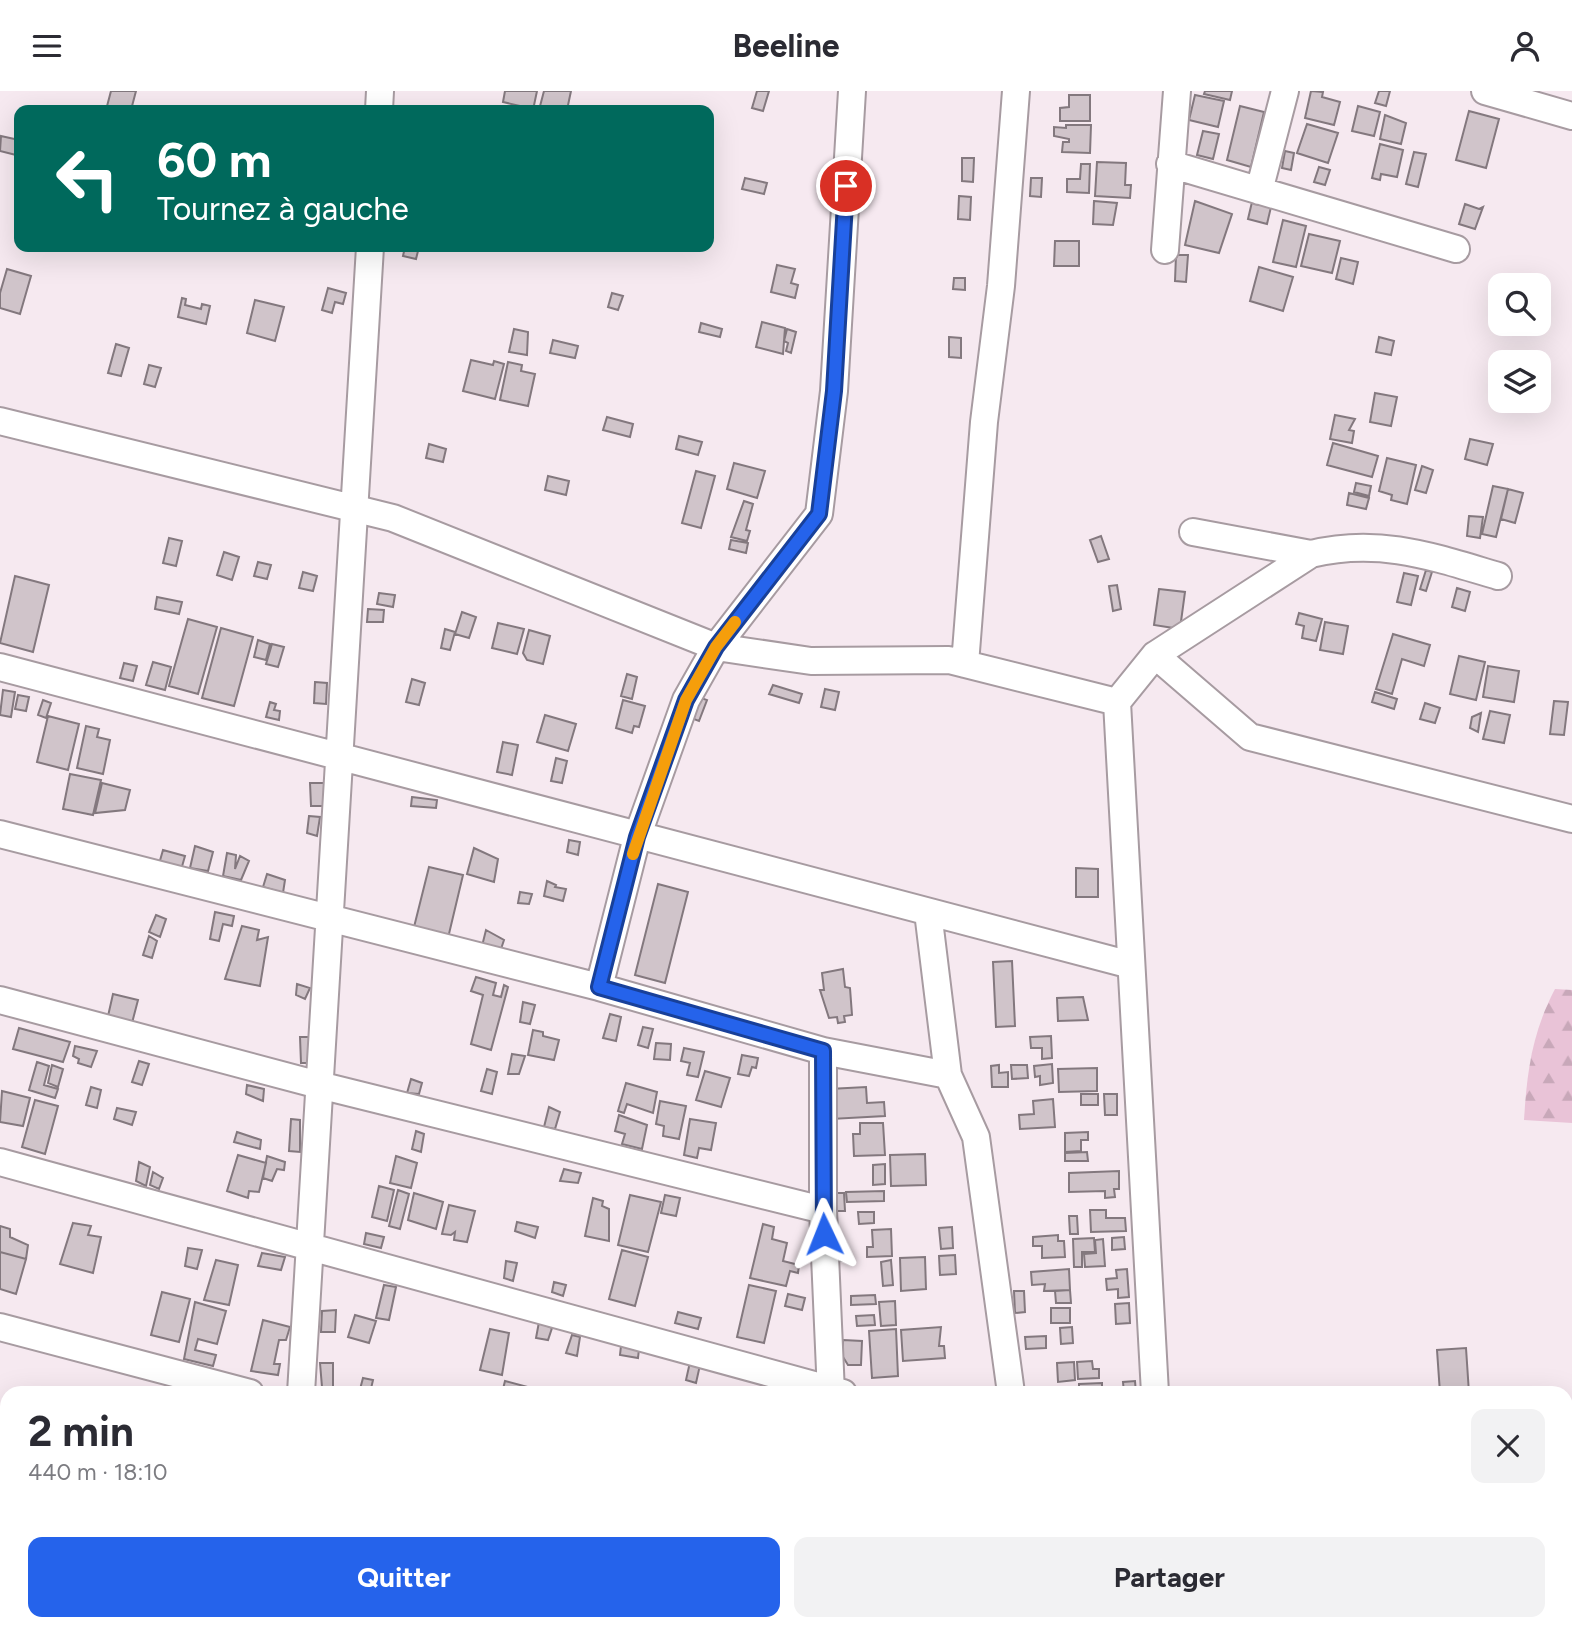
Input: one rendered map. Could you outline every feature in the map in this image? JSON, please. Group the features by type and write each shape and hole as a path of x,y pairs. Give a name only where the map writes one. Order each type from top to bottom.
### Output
{"street":[{"path":"599,987 637,837 686,700 716,647 819,514 834,391 852,91"},
{"path":"965,664 984,422 1001,286 1017,91"},
{"path":"1165,250 1177,91"},
{"path":"1259,191 1284,91"},
{"path":"1485,91 1572,115"},
{"path":"1170,164 1456,249"},
{"path":"301,1386 370,252"},
{"path":"0,422 393,518 716,647 811,661 949,660 1117,702"},
{"path":"1193,532 1311,554"},
{"path":"1155,1386 1117,702 1155,655 1311,554 1343,546 1408,549 1498,576"},
{"path":"1155,655 1250,737 1572,819"},
{"path":"0,667 637,837 1132,965"},
{"path":"0,834 599,987 823,1051 947,1075"},
{"path":"928,912 947,1075 976,1137 1010,1386"},
{"path":"0,1000 319,1085 823,1210"},
{"path":"823,1051 823,1210 835,1386"},
{"path":"0,1162 813,1386"},
{"path":"0,1327 223,1386"}],"green space":[{"path":"1555,989 1572,990 1572,1123 1524,1120 1532,1053 1541,1021"}],"building":[{"path":"111,91 136,91 132,105 107,105"},
{"path":"505,91 537,91 534,105 503,102"},
{"path":"544,91 571,91 568,105 540,105"},
{"path":"757,91 769,91 763,111 752,108"},
{"path":"1205,91 1232,91 1230,100 1204,94"},
{"path":"1311,91 1323,92 1322,97 1340,102 1334,125 1305,118"},
{"path":"1379,91 1390,91 1386,106 1375,103"},
{"path":"1069,95 1090,95 1090,121 1060,121 1060,108 1069,107"},
{"path":"1195,95 1224,101 1218,127 1189,120"},
{"path":"1240,106 1264,112 1251,167 1227,160"},
{"path":"1358,106 1380,112 1374,136 1352,131"},
{"path":"1469,111 1499,119 1486,168 1456,160"},
{"path":"1385,115 1406,123 1401,144 1380,139"},
{"path":"1307,124 1338,133 1328,163 1297,153"},
{"path":"1066,125 1091,125 1090,153 1062,152 1063,142 1069,142 1069,139 1054,136 1054,127 1066,128"},
{"path":"1203,131 1219,134 1213,159 1197,155"},
{"path":"1,136 14,139 14,154 0,151"},
{"path":"1380,144 1403,150 1397,177 1381,174 1380,180 1372,178"},
{"path":"1285,151 1294,153 1291,170 1282,168"},
{"path":"1414,152 1426,154 1418,187 1406,184"},
{"path":"962,158 974,158 973,182 962,181"},
{"path":"1097,162 1126,163 1125,185 1131,185 1130,198 1095,196"},
{"path":"1081,164 1090,164 1089,193 1067,192 1067,179 1080,179"},
{"path":"1319,167 1330,170 1325,185 1314,182"},
{"path":"745,178 767,183 764,194 742,189"},
{"path":"1031,178 1042,178 1041,197 1030,196"},
{"path":"959,196 971,197 970,220 958,219"},
{"path":"1094,201 1117,203 1113,225 1093,224"},
{"path":"1195,201 1232,214 1219,253 1185,245"},
{"path":"1252,202 1271,207 1267,224 1248,219"},
{"path":"1465,204 1479,209 1483,207 1475,229 1459,224"},
{"path":"1283,220 1306,226 1296,267 1273,262"},
{"path":"1309,234 1340,241 1332,273 1301,266"},
{"path":"1055,241 1079,241 1079,266 1054,266"},
{"path":"404,252 418,252 416,259 403,256"},
{"path":"1176,255 1188,255 1186,282 1175,281"},
{"path":"1341,258 1358,262 1353,284 1336,279"},
{"path":"777,265 795,269 791,283 798,285 795,298 771,292"},
{"path":"1259,267 1293,277 1283,311 1250,301"},
{"path":"7,269 31,276 20,314 0,308 0,293"},
{"path":"954,278 965,278 965,290 953,289"},
{"path":"328,288 346,293 343,304 335,302 332,313 322,310"},
{"path":"612,293 623,296 618,310 608,307"},
{"path":"182,298 186,299 185,305 201,309 202,304 210,306 206,324 178,317"},
{"path":"255,300 284,307 275,341 247,333"},
{"path":"762,322 785,328 783,354 756,347"},
{"path":"701,323 722,329 720,337 699,332"},
{"path":"514,329 528,332 527,355 509,352"},
{"path":"787,329 796,332 791,353 786,351 788,343 784,341"},
{"path":"949,337 961,338 961,358 949,357"},
{"path":"1379,337 1394,341 1391,355 1376,352"},
{"path":"553,340 578,346 575,358 550,353"},
{"path":"116,344 129,348 121,376 108,373"},
{"path":"471,360 493,365 494,361 504,364 495,399 463,391"},
{"path":"508,362 522,365 521,371 535,374 528,406 500,400"},
{"path":"149,365 161,368 155,387 144,384"},
{"path":"1375,393 1397,397 1391,426 1370,422"},
{"path":"1335,415 1355,419 1349,430 1354,431 1352,443 1330,439"},
{"path":"607,417 633,424 630,437 603,430"},
{"path":"679,436 702,442 698,455 676,449"},
{"path":"1470,439 1493,444 1487,465 1465,459"},
{"path":"1333,443 1378,456 1372,477 1327,465"},
{"path":"429,444 446,449 443,462 426,458"},
{"path":"1387,458 1416,465 1407,504 1391,500 1392,495 1379,491"},
{"path":"734,463 765,471 757,498 727,489"},
{"path":"1422,466 1433,470 1426,493 1415,490"},
{"path":"696,471 715,476 701,528 682,523"},
{"path":"548,476 569,481 566,495 545,490"},
{"path":"1356,483 1371,486 1369,496 1354,492"},
{"path":"1493,486 1508,489 1496,537 1482,534"},
{"path":"1508,489 1523,493 1515,523 1501,519"},
{"path":"1349,493 1369,498 1366,509 1347,505"},
{"path":"744,501 753,504 746,530 750,531 747,541 731,537"},
{"path":"1469,516 1483,517 1480,538 1467,536"},
{"path":"1101,536 1109,559 1098,562 1090,540"},
{"path":"169,538 182,541 176,566 163,563"},
{"path":"731,540 748,543 746,553 729,549"},
{"path":"224,552 239,557 232,580 217,575"},
{"path":"258,562 271,565 267,579 254,576"},
{"path":"1426,570 1432,572 1426,591 1420,589"},
{"path":"303,572 317,576 313,591 299,588"},
{"path":"1404,573 1418,576 1411,605 1397,602"},
{"path":"15,576 49,585 33,652 0,643"},
{"path":"1117,585 1121,609 1113,611 1109,586"},
{"path":"1457,588 1470,592 1465,611 1452,607"},
{"path":"1159,589 1185,592 1180,629 1154,625"},
{"path":"379,593 395,595 393,607 377,604"},
{"path":"157,597 182,602 179,614 155,609"},
{"path":"368,609 384,610 383,622 367,622"},
{"path":"462,612 476,617 469,638 455,634"},
{"path":"1299,613 1322,619 1316,641 1302,638 1304,626 1296,624"},
{"path":"188,619 217,627 198,694 169,686"},
{"path":"1325,622 1348,626 1343,654 1320,650"},
{"path":"498,623 524,629 517,654 492,648"},
{"path":"221,628 253,637 234,706 202,698"},
{"path":"445,629 455,632 450,650 441,648"},
{"path":"529,630 550,636 543,664 527,660 523,653"},
{"path":"1393,634 1430,645 1424,666 1402,659 1392,694 1376,689"},
{"path":"258,640 270,644 266,660 254,657"},
{"path":"272,644 284,647 278,667 266,664"},
{"path":"1459,656 1485,662 1476,700 1450,694"},
{"path":"153,662 171,667 165,690 146,685"},
{"path":"124,663 137,666 133,681 120,678"},
{"path":"1488,666 1519,671 1514,702 1483,697"},
{"path":"627,674 637,677 632,699 621,696"},
{"path":"412,679 425,683 419,705 406,702"},
{"path":"315,682 327,683 326,704 314,703"},
{"path":"773,685 802,694 799,703 769,694"},
{"path":"825,689 839,692 835,710 821,707"},
{"path":"3,690 15,692 11,717 0,715"},
{"path":"1375,692 1397,699 1394,709 1372,702"},
{"path":"18,695 29,697 26,711 15,709"},
{"path":"698,697 707,700 699,721 691,718"},
{"path":"43,700 51,703 46,718 38,715"},
{"path":"623,700 645,706 639,727 634,726 632,733 616,728"},
{"path":"1554,701 1568,702 1564,735 1550,734"},
{"path":"270,702 276,704 274,710 280,711 279,720 266,717"},
{"path":"1425,703 1440,708 1435,723 1420,719"},
{"path":"1490,711 1510,715 1504,743 1483,739"},
{"path":"1481,713 1478,732 1470,728 1472,717"},
{"path":"545,715 576,724 568,751 537,742"},
{"path":"48,716 79,724 68,770 37,762"},
{"path":"86,726 99,729 97,737 110,740 103,774 77,768"},
{"path":"503,742 518,745 512,775 497,772"},
{"path":"556,758 567,761 562,783 551,781"},
{"path":"70,774 101,780 93,815 63,809"},
{"path":"102,783 130,790 125,810 95,813"},
{"path":"310,783 325,783 325,806 311,806"},
{"path":"412,797 437,800 436,808 411,806"},
{"path":"309,816 320,817 317,836 307,833"},
{"path":"569,840 580,842 578,855 567,852"},
{"path":"195,846 213,852 208,871 190,868"},
{"path":"474,848 498,859 494,882 467,874"},
{"path":"163,850 185,856 181,870 159,864"},
{"path":"227,853 236,855 235,869 240,856 249,861 241,880 223,876"},
{"path":"429,867 463,875 448,938 414,927"},
{"path":"1076,868 1098,869 1098,897 1076,897"},
{"path":"267,874 285,880 283,893 263,887"},
{"path":"547,881 556,885 555,887 566,889 563,901 544,896"},
{"path":"658,884 688,892 665,983 635,975"},
{"path":"520,892 532,894 529,904 518,903"},
{"path":"215,912 234,916 232,926 223,924 219,941 210,939"},
{"path":"156,915 166,919 160,937 149,932"},
{"path":"242,926 259,930 257,940 268,937 260,986 225,979"},
{"path":"486,930 504,940 500,952 482,946"},
{"path":"149,936 157,941 152,958 143,955"},
{"path":"1012,961 1015,1026 996,1027 993,962"},
{"path":"843,969 845,987 850,988 852,1015 844,1016 845,1022 838,1023 837,1017 829,1018 820,990 824,990 822,973"},
{"path":"476,977 496,983 493,995 501,997 504,985 508,987 491,1050 471,1044 483,995 471,991"},
{"path":"297,984 310,988 305,999 296,995"},
{"path":"113,994 138,1000 132,1023 108,1016"},
{"path":"1083,997 1088,1020 1058,1021 1057,998"},
{"path":"523,1002 535,1005 530,1024 520,1022"},
{"path":"610,1014 621,1017 616,1041 603,1038"},
{"path":"643,1027 653,1029 648,1048 638,1045"},
{"path":"19,1028 70,1042 63,1062 13,1049"},
{"path":"533,1030 559,1040 554,1060 528,1055"},
{"path":"1051,1036 1052,1058 1042,1059 1042,1048 1031,1048 1030,1037"},
{"path":"300,1037 312,1037 313,1063 301,1063"},
{"path":"656,1043 671,1044 670,1060 654,1059"},
{"path":"75,1046 97,1051 91,1067 78,1063 79,1059 73,1056"},
{"path":"684,1048 704,1052 698,1077 687,1075 690,1063 681,1061"},
{"path":"512,1054 525,1056 519,1074 508,1074"},
{"path":"742,1055 758,1058 756,1068 752,1067 749,1076 738,1074"},
{"path":"139,1061 149,1064 142,1085 132,1082"},
{"path":"37,1062 49,1066 44,1085 58,1089 55,1098 29,1090"},
{"path":"1052,1064 1053,1083 1040,1085 1040,1076 1035,1077 1034,1066"},
{"path":"52,1065 63,1069 58,1087 48,1083"},
{"path":"999,1065 999,1073 1008,1072 1008,1087 992,1087 991,1066"},
{"path":"1011,1065 1027,1065 1028,1078 1012,1079"},
{"path":"1097,1068 1097,1091 1059,1092 1058,1069"},
{"path":"487,1069 497,1072 492,1094 481,1091"},
{"path":"705,1071 730,1078 721,1107 696,1100"},
{"path":"411,1079 422,1083 419,1094 407,1093"},
{"path":"626,1083 657,1092 653,1113 627,1104 624,1113 618,1111"},
{"path":"247,1085 264,1089 263,1101 246,1094"},
{"path":"91,1087 101,1090 97,1108 86,1105"},
{"path":"866,1087 867,1103 884,1102 885,1116 831,1119 829,1089"},
{"path":"2,1091 30,1098 23,1126 0,1122"},
{"path":"1081,1094 1098,1094 1098,1105 1081,1105"},
{"path":"1104,1094 1117,1094 1117,1115 1105,1115"},
{"path":"1053,1099 1055,1127 1020,1129 1019,1115 1034,1114 1033,1101"},
{"path":"35,1100 58,1106 45,1154 22,1147"},
{"path":"660,1101 686,1106 679,1139 663,1136 664,1126 656,1124"},
{"path":"549,1107 560,1112 555,1129 544,1127"},
{"path":"117,1108 136,1112 132,1125 114,1119"},
{"path":"619,1115 647,1125 642,1149 622,1144 625,1134 615,1131"},
{"path":"291,1119 300,1120 300,1152 289,1151"},
{"path":"690,1119 716,1123 711,1150 699,1148 697,1158 684,1155"},
{"path":"860,1123 883,1123 885,1155 854,1156 853,1134 860,1134"},
{"path":"416,1131 424,1134 421,1152 412,1149"},
{"path":"237,1132 261,1140 260,1149 234,1142"},
{"path":"1088,1132 1088,1140 1081,1140 1081,1151 1065,1152 1065,1133"},
{"path":"1087,1152 1088,1161 1065,1161 1065,1153"},
{"path":"925,1154 926,1185 891,1186 890,1155"},
{"path":"238,1155 266,1163 259,1192 249,1191 248,1198 227,1191"},
{"path":"267,1156 285,1162 284,1170 277,1169 272,1181 263,1178"},
{"path":"396,1156 417,1163 411,1188 390,1183"},
{"path":"139,1162 150,1167 146,1186 136,1181"},
{"path":"885,1164 885,1184 873,1185 873,1165"},
{"path":"564,1169 581,1173 578,1183 560,1181"},
{"path":"1119,1171 1119,1189 1114,1189 1115,1197 1105,1198 1105,1191 1069,1192 1069,1173"},
{"path":"153,1172 163,1178 159,1189 150,1185"},
{"path":"379,1186 394,1190 387,1221 372,1217"},
{"path":"398,1190 409,1194 400,1229 389,1226"},
{"path":"884,1191 884,1201 847,1202 846,1192"},
{"path":"414,1193 443,1202 436,1229 408,1220"},
{"path":"834,1193 844,1193 845,1211 834,1211"},
{"path":"630,1195 661,1202 648,1252 618,1245"},
{"path":"665,1195 680,1198 676,1216 661,1213"},
{"path":"593,1198 603,1201 602,1206 609,1209 609,1241 585,1236"},
{"path":"449,1205 475,1211 467,1242 454,1240 455,1232 451,1235 442,1234"},
{"path":"1090,1210 1106,1210 1106,1218 1125,1218 1126,1231 1091,1232"},
{"path":"858,1212 874,1212 874,1223 859,1224"},
{"path":"1069,1216 1077,1216 1078,1234 1070,1234"},
{"path":"517,1222 538,1227 535,1238 515,1231"},
{"path":"73,1223 91,1226 88,1235 101,1237 93,1273 60,1264"},
{"path":"763,1224 774,1227 772,1239 787,1243 783,1261 799,1265 798,1273 790,1271 786,1286 750,1278"},
{"path":"0,1226 10,1229 10,1237 28,1245 26,1259 0,1252"},
{"path":"952,1227 953,1248 941,1249 939,1228"},
{"path":"891,1229 892,1256 867,1257 867,1247 873,1247 872,1230"},
{"path":"366,1233 384,1237 381,1248 364,1244"},
{"path":"1058,1235 1058,1241 1064,1241 1065,1257 1042,1258 1042,1246 1033,1246 1033,1237"},
{"path":"1124,1237 1125,1249 1112,1250 1112,1238"},
{"path":"1094,1238 1095,1252 1082,1252 1082,1267 1074,1267 1073,1239"},
{"path":"1103,1239 1105,1266 1085,1267 1084,1254 1096,1253 1095,1240"},
{"path":"846,1243 848,1260 839,1261 836,1244"},
{"path":"188,1248 202,1250 197,1269 185,1266"},
{"path":"622,1250 648,1257 635,1306 609,1299"},
{"path":"0,1252 26,1259 16,1294 0,1289"},
{"path":"262,1253 285,1257 281,1270 258,1266"},
{"path":"955,1255 956,1274 940,1275 939,1256"},
{"path":"925,1257 926,1289 901,1291 900,1258"},
{"path":"216,1260 238,1265 229,1305 204,1300"},
{"path":"891,1260 893,1285 883,1286 881,1262"},
{"path":"506,1261 517,1263 513,1281 504,1278"},
{"path":"1069,1269 1070,1290 1044,1291 1045,1284 1032,1285 1031,1272"},
{"path":"1127,1269 1129,1297 1118,1298 1118,1289 1107,1290 1106,1279 1117,1278 1116,1270"},
{"path":"554,1282 566,1285 563,1296 552,1292"},
{"path":"384,1285 396,1287 389,1320 376,1318"},
{"path":"749,1285 776,1291 764,1343 737,1337"},
{"path":"1070,1290 1071,1303 1056,1303 1055,1291"},
{"path":"1014,1291 1024,1291 1025,1312 1015,1313"},
{"path":"162,1292 190,1299 179,1342 151,1335"},
{"path":"788,1294 805,1298 802,1310 785,1306"},
{"path":"875,1295 876,1304 851,1305 851,1296"},
{"path":"895,1301 896,1325 881,1326 879,1302"},
{"path":"195,1302 226,1311 217,1344 198,1339 195,1350 216,1355 213,1366 184,1359"},
{"path":"1129,1303 1130,1323 1116,1324 1115,1304"},
{"path":"1051,1308 1070,1308 1070,1323 1051,1323"},
{"path":"336,1310 335,1332 321,1332 322,1311"},
{"path":"678,1312 701,1318 698,1329 675,1323"},
{"path":"355,1315 376,1321 369,1343 348,1337"},
{"path":"874,1315 875,1325 857,1326 856,1316"},
{"path":"263,1320 290,1327 286,1340 279,1340 274,1364 280,1364 278,1375 251,1371"},
{"path":"539,1322 552,1328 548,1340 536,1338"},
{"path":"941,1327 939,1346 944,1346 945,1358 903,1361 901,1330"},
{"path":"1072,1327 1073,1343 1061,1344 1060,1328"},
{"path":"490,1329 509,1333 502,1375 480,1370"},
{"path":"896,1329 898,1376 872,1378 869,1331"},
{"path":"572,1335 580,1337 577,1356 566,1353"},
{"path":"1046,1336 1046,1348 1026,1349 1025,1337"},
{"path":"843,1340 862,1341 861,1365 848,1365 843,1357"},
{"path":"621,1346 639,1349 638,1358 620,1355"},
{"path":"1466,1348 1469,1386 1440,1386 1437,1350"},
{"path":"1092,1361 1093,1369 1099,1369 1099,1378 1078,1379 1077,1362"},
{"path":"690,1362 700,1365 696,1383 686,1380"},
{"path":"1074,1362 1075,1380 1058,1382 1057,1363"},
{"path":"320,1363 333,1363 333,1386 322,1386"},
{"path":"363,1378 373,1380 372,1386 361,1386"},
{"path":"505,1381 524,1386 504,1386"},
{"path":"1135,1381 1135,1386 1123,1386 1123,1382"},
{"path":"1102,1383 1102,1386 1079,1386"}],"slow traffic":[{"path":"633,854 686,700 716,647 735,622"}],"route":[{"path":"824,1234 823,1051 599,987 637,837 686,700 716,647 819,514 834,391 846,186"}]}
